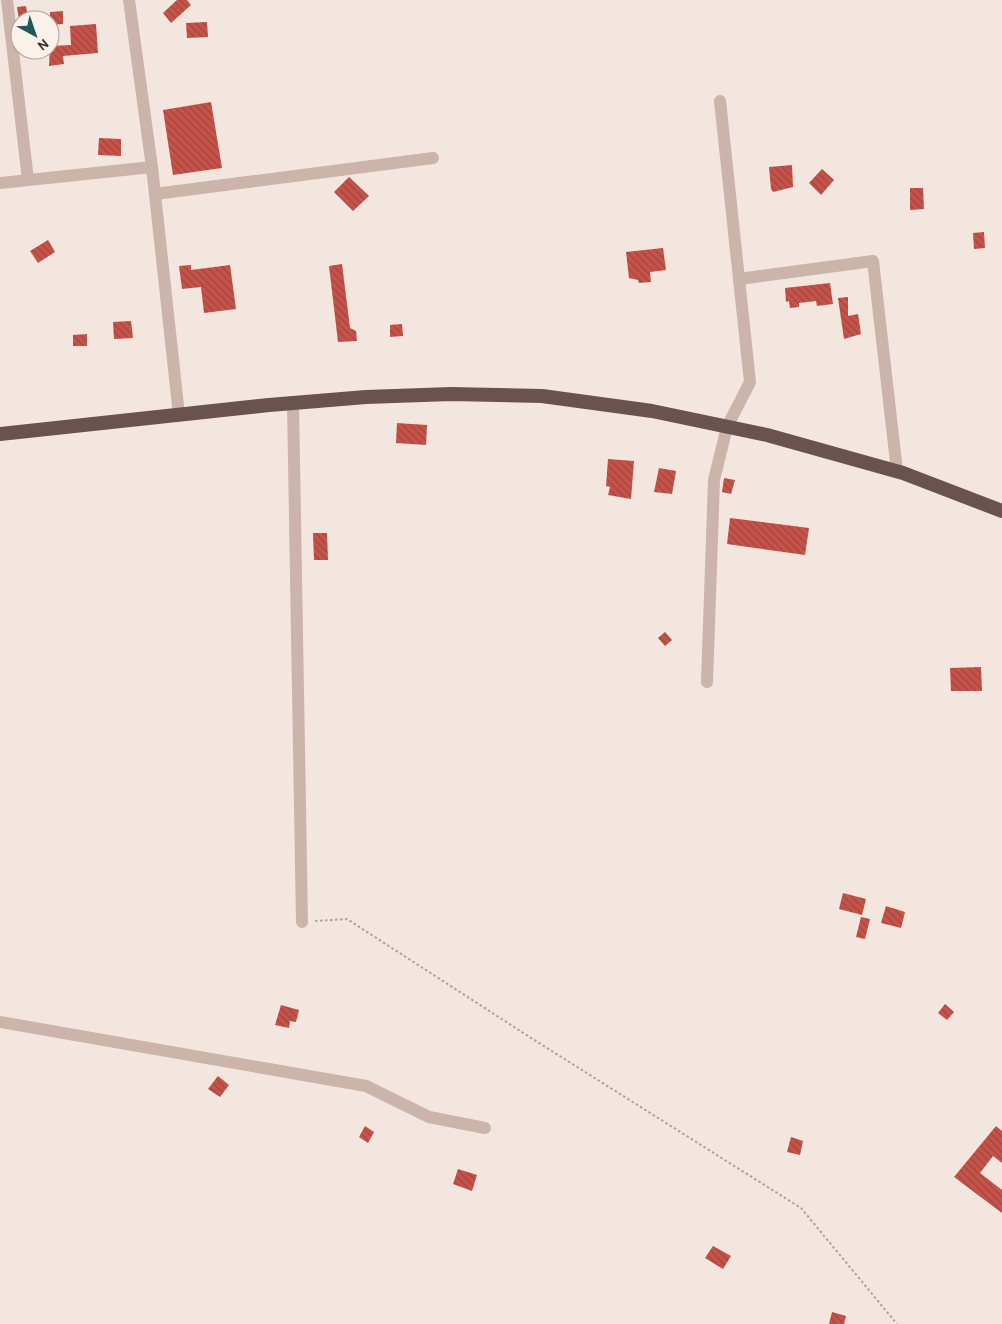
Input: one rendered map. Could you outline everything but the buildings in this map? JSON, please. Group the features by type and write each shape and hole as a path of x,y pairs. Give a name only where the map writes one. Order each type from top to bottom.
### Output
{"highway":[{"path":"0,434 293,403 432,395 542,396 652,412 767,435 897,471 1002,511"}],"street":[{"path":"7,0 28,180"},
{"path":"129,0 152,167 179,415"},
{"path":"707,682 714,480 727,427 750,382 720,101"},
{"path":"155,194 433,158"},
{"path":"0,182 152,167"},
{"path":"739,279 873,261 897,471"},
{"path":"293,403 302,922"},
{"path":"0,1022 366,1086 429,1117 485,1128"}],"path":[{"path":"302,922 347,919 528,1036 801,1208 897,1324"}]}
